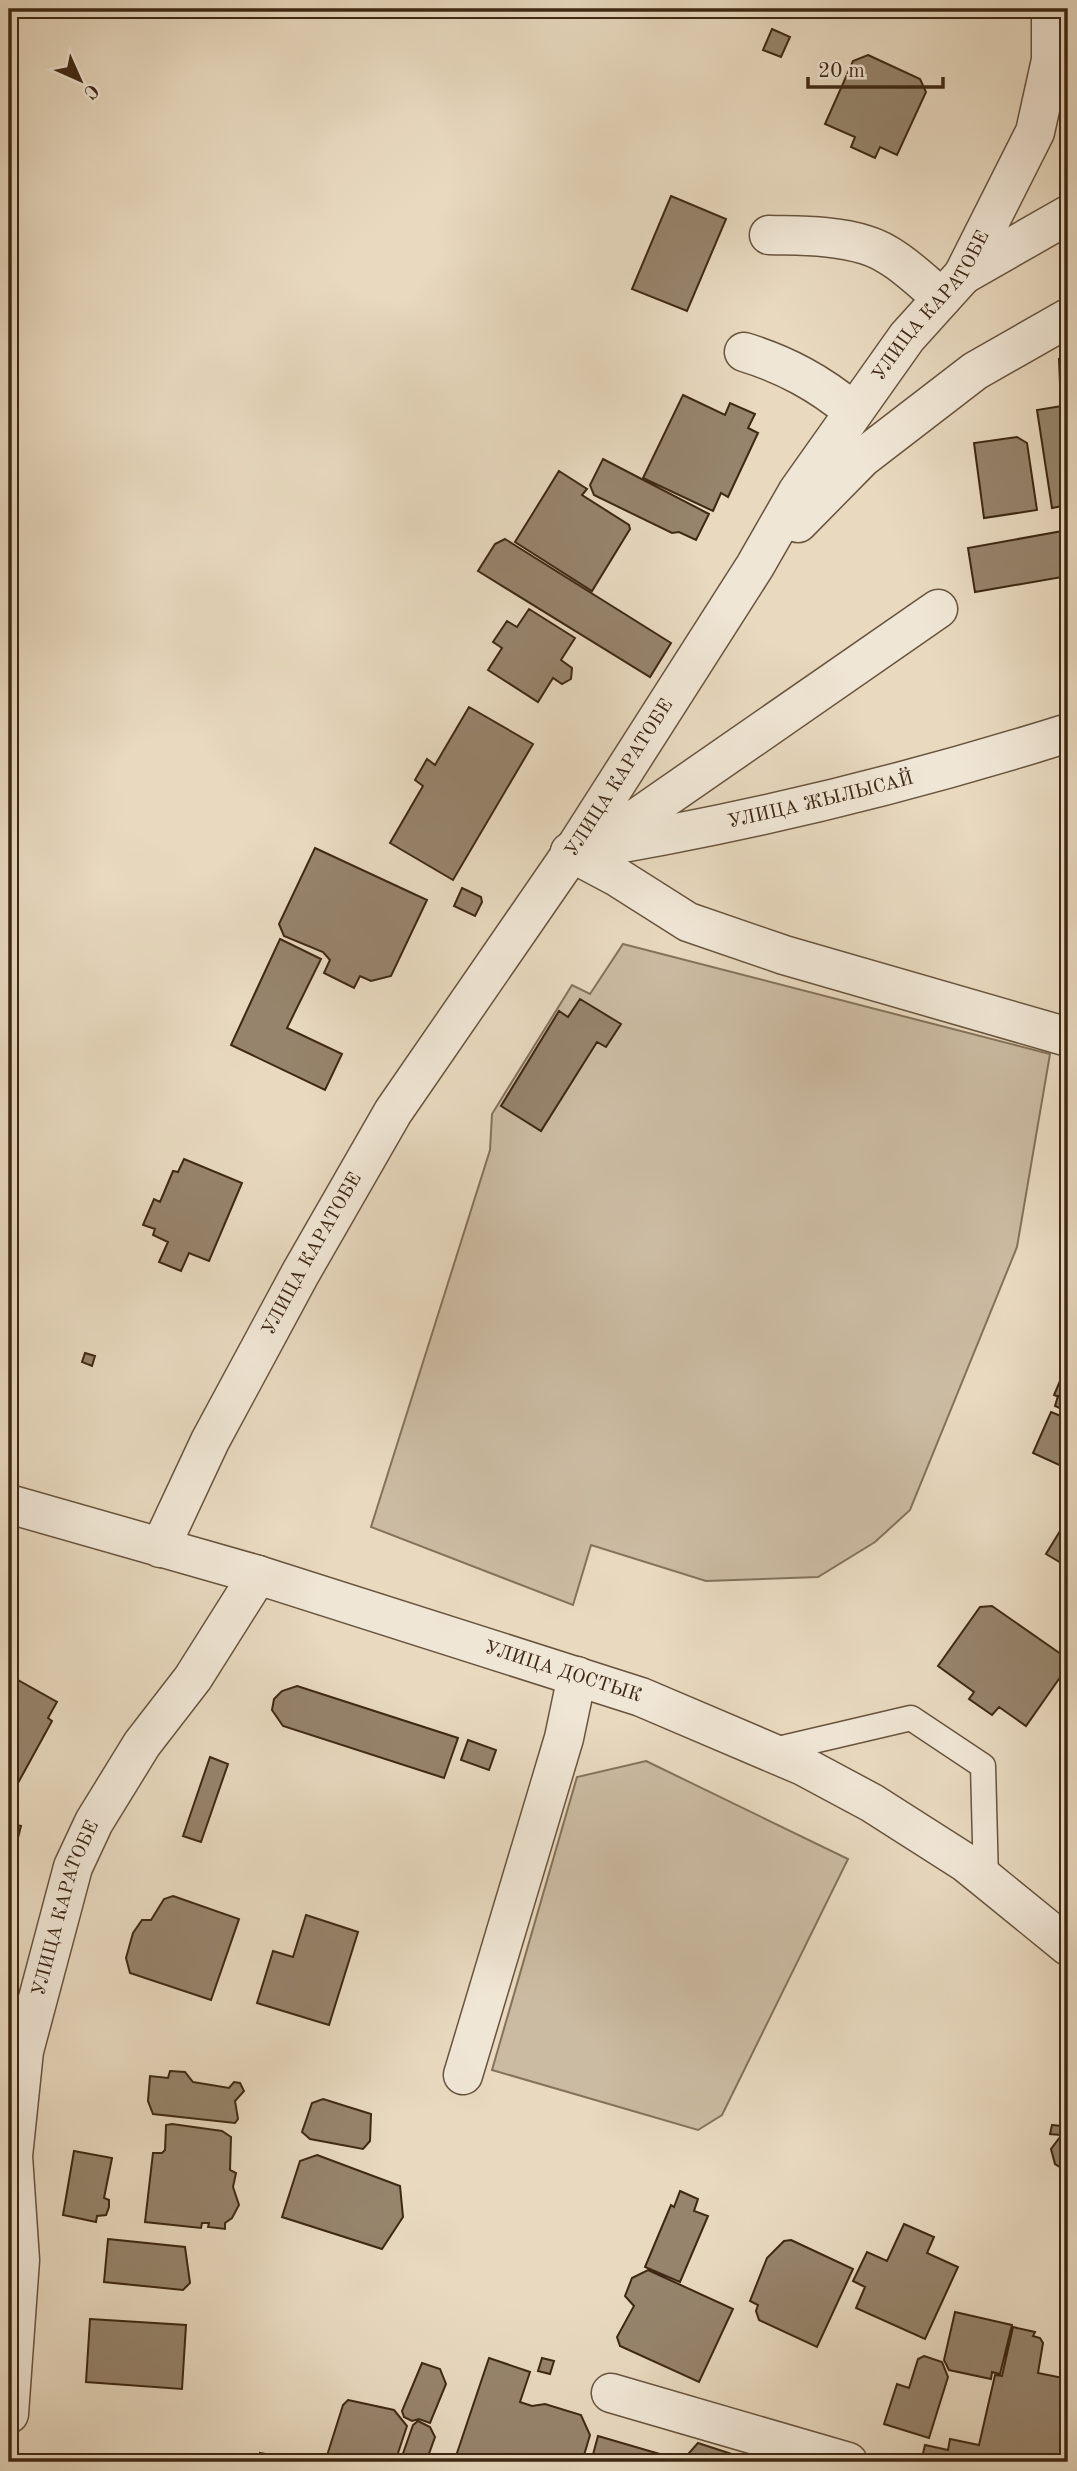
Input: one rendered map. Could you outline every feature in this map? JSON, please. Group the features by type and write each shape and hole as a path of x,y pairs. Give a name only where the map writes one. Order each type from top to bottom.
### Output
{"street":[{"name":"УЛИЦА КАРАТОБЕ","path":"160,1548 216,1429 300,1274 393,1112 573,848 755,566 798,491 907,337 952,287 1035,132 1051,60 1051,9"},
{"path":"769,235 826,236 869,245 908,269 952,287 1068,215"},
{"path":"755,566 862,458 975,371 1068,318"},
{"path":"744,352 778,363 821,385 853,411"},
{"path":"573,848 638,817 938,609"},
{"name":"УЛИЦА ЖЫЛЫСАЙ","path":"573,848 672,836 817,802 997,755 1068,733"},
{"path":"573,848 688,922 784,955 1068,1037"},
{"name":"УЛИЦА ДОСТЫК","path":"9,1504 258,1574 641,1697 769,1752 872,1803 966,1863 1068,1946"},
{"name":"УЛИЦА КАРАТОБЕ","path":"9,2414 20,2260 13,2156 24,2051 73,1867 93,1822 142,1744 193,1678 258,1574"},
{"path":"463,2074 564,1738 576,1676"},
{"path":"611,2393 848,2462"}],"lane":[{"path":"769,1752 911,1718 983,1766 986,1880"}],"shaded area":[{"path":"623,944 1050,1054 1017,1247 910,1510 875,1542 818,1577 706,1581 591,1545 573,1605 371,1527 490,1150 492,1114 572,985 590,994"},
{"path":"646,1761 848,1859 722,2115 698,2130 492,2070 577,1777"}],"building":[{"path":"772,29 790,37 781,57 763,50"},
{"path":"868,55 920,79 926,92 897,155 880,147 875,158 851,147 855,137 825,124 853,61"},
{"path":"671,196 726,219 687,311 632,289"},
{"path":"1068,358 1068,382 1060,383 1059,359"},
{"path":"683,395 725,415 730,403 755,414 748,428 758,433 728,497 721,493 713,511 643,478"},
{"path":"1068,405 1068,505 1052,508 1037,410"},
{"path":"1017,437 1027,443 1037,510 984,518 974,443"},
{"path":"603,459 709,514 696,540 679,532 672,533 594,495 590,485"},
{"path":"559,471 587,489 582,495 629,525 630,529 592,591 515,542"},
{"path":"1068,530 1068,576 975,592 968,548"},
{"path":"505,539 671,643 650,677 478,571 495,544"},
{"path":"529,609 575,638 561,660 572,668 571,679 562,684 553,678 538,702 488,670 502,648 493,642 507,621 517,627"},
{"path":"469,707 533,744 453,880 390,843 423,786 415,780 427,759 435,765"},
{"path":"315,848 427,900 391,976 371,981 360,976 354,988 324,973 330,960 323,952 284,936 279,924"},
{"path":"462,888 481,897 482,902 475,916 454,906"},
{"path":"280,939 321,959 287,1028 342,1054 325,1090 231,1045"},
{"path":"580,999 621,1024 606,1047 597,1042 541,1131 501,1106 559,1011 568,1017"},
{"path":"184,1159 242,1183 209,1261 189,1253 181,1271 159,1262 168,1242 153,1235 155,1229 143,1225 154,1199 160,1202 173,1171 178,1172"},
{"path":"85,1353 95,1356 92,1366 82,1362"},
{"path":"1068,1367 1068,1401 1054,1395"},
{"path":"1058,1396 1068,1401 1068,1412 1055,1406"},
{"path":"1051,1412 1068,1419 1068,1469 1033,1453"},
{"path":"1068,1518 1068,1567 1046,1554"},
{"path":"992,1606 1068,1659 1068,1666 1026,1726 999,1707 992,1715 969,1699 974,1692 938,1666 980,1607"},
{"path":"9,1675 57,1702 48,1718 52,1721 18,1783 9,1778"},
{"path":"297,1686 458,1738 444,1778 283,1726 272,1710 274,1699 282,1691"},
{"path":"468,1740 496,1750 489,1770 461,1760"},
{"path":"210,1757 228,1764 201,1842 183,1836"},
{"path":"9,1823 21,1826 9,1873"},
{"path":"173,1896 239,1919 211,2000 130,1973 126,1958 133,1933 142,1920 151,1920 164,1899"},
{"path":"306,1915 358,1932 329,2025 257,2003 273,1951 293,1957"},
{"path":"170,2071 185,2072 193,2082 229,2088 234,2082 240,2083 244,2091 235,2101 238,2119 235,2123 153,2114 148,2101 150,2076 168,2078"},
{"path":"323,2099 371,2114 370,2141 363,2149 310,2139 302,2132 312,2103"},
{"path":"166,2125 222,2131 231,2137 230,2170 236,2173 233,2187 239,2205 232,2218 225,2223 225,2229 208,2227 209,2223 202,2223 201,2228 145,2222 153,2153 162,2153 165,2150"},
{"path":"1052,2125 1061,2126 1060,2135 1050,2134"},
{"path":"1067,2128 1068,2172 1055,2164 1051,2149"},
{"path":"74,2151 112,2158 104,2198 109,2200 109,2207 106,2215 97,2216 96,2222 63,2215"},
{"path":"317,2155 400,2186 403,2217 382,2249 282,2217 300,2161"},
{"path":"680,2191 698,2199 694,2211 708,2216 680,2282 645,2267 671,2205 674,2207"},
{"path":"904,2224 934,2237 927,2253 958,2267 925,2339 856,2308 865,2287 853,2281 867,2252 887,2261"},
{"path":"108,2239 185,2247 190,2283 183,2290 104,2282"},
{"path":"791,2240 853,2269 817,2347 759,2320 756,2311 758,2305 750,2301 767,2258 784,2241"},
{"path":"648,2270 733,2309 699,2382 620,2346 617,2337 634,2306 625,2296 632,2278"},
{"path":"955,2312 1012,2325 1000,2374 992,2372 991,2379 949,2370 944,2360"},
{"path":"90,2319 186,2325 182,2389 86,2382"},
{"path":"1013,2327 1035,2332 1033,2336 1040,2338 1043,2343 1038,2373 1068,2379 1068,2462 921,2462 925,2445 948,2450 950,2439 979,2445 995,2375 1002,2376"},
{"path":"924,2356 942,2362 948,2377 929,2438 884,2424 897,2384 909,2388 918,2359"},
{"path":"489,2358 530,2372 520,2402 532,2406 545,2404 581,2415 590,2435 582,2462 454,2462"},
{"path":"542,2358 554,2361 550,2374 538,2371"},
{"path":"422,2363 440,2369 446,2384 430,2423 419,2419 412,2421 404,2417 402,2411"},
{"path":"348,2400 394,2410 407,2426 395,2462 325,2462 343,2405"},
{"path":"418,2421 430,2427 435,2437 426,2462 400,2462 413,2425"},
{"path":"598,2436 687,2462 591,2462"},
{"path":"698,2443 753,2461 690,2462 689,2453"},
{"path":"260,2453 290,2458 290,2462 259,2462"}]}
